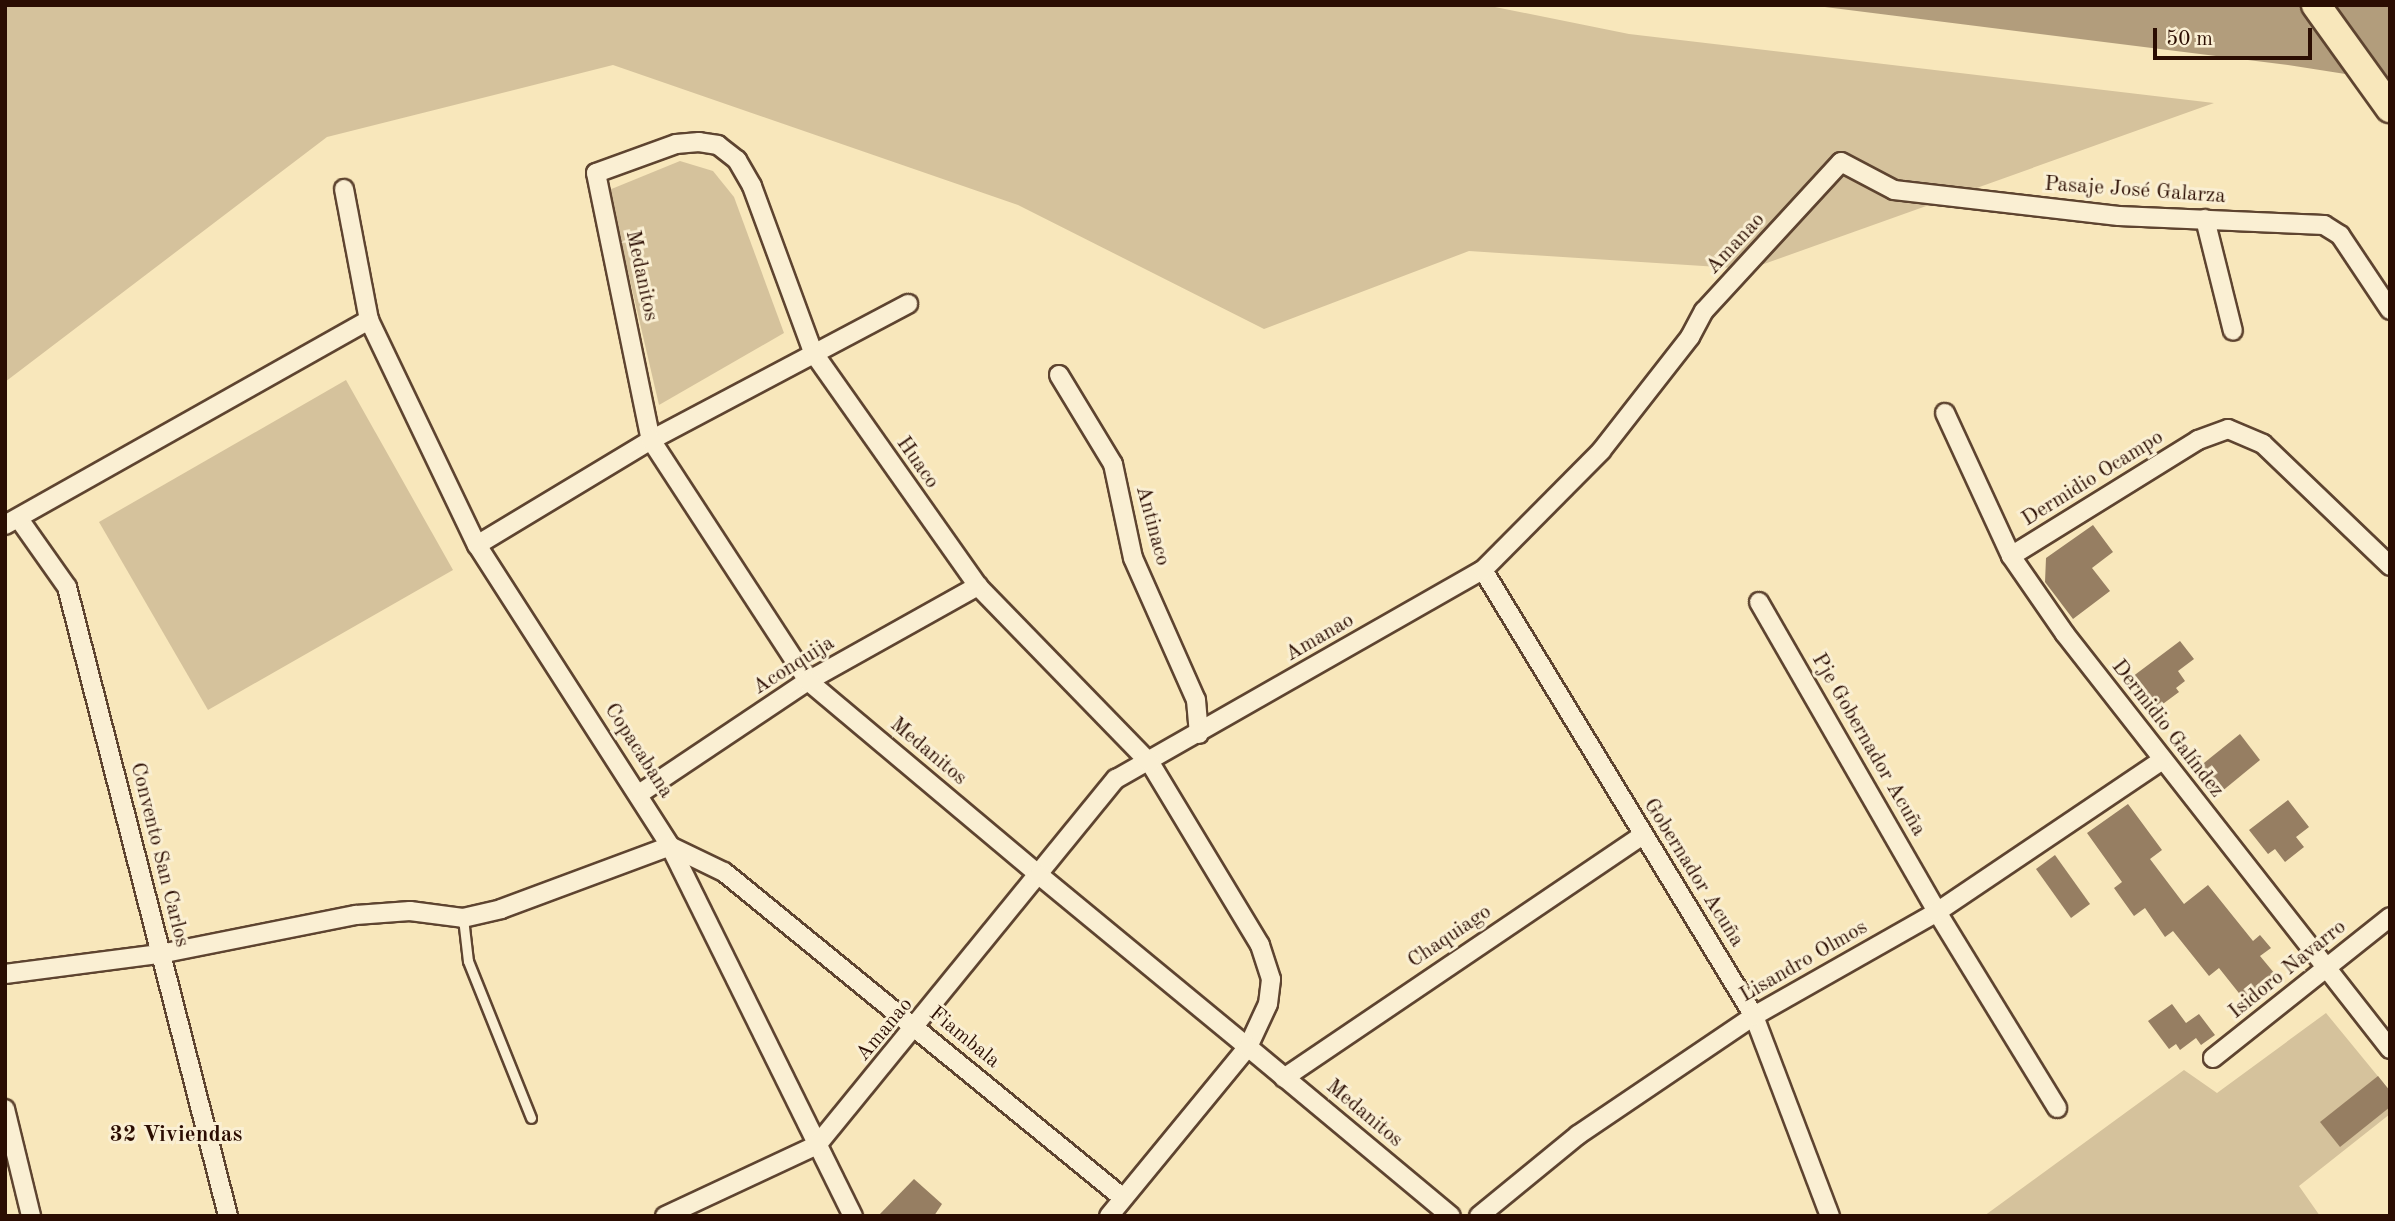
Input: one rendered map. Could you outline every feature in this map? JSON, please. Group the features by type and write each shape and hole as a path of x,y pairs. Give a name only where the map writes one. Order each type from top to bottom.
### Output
{"main road":[{"path":"2316,5 2390,108"}],"street":[{"name":"Medanitos","path":"718,145 676,144 596,173 651,440 808,681 1451,1216"},
{"name":"Huaco","path":"718,145 737,160 752,186 813,352 978,586 1150,763"},
{"name":"Pasaje José Galarza","path":"1841,162 1894,190 2119,216 2324,225 2340,235 2390,310"},
{"name":"Amanao","path":"817,1145 917,1028 1116,779 1150,763 1483,570 1601,451 1690,337 1704,311 1841,162"},
{"name":"Copacabana","path":"344,189 369,320 477,545 670,846 853,1216"},
{"path":"2205,219 2233,331"},
{"path":"477,545 651,440 908,304"},
{"path":"12,522 369,320"},
{"name":"Antinaco","path":"1059,374 1113,464 1133,558 1196,700 1199,734"},
{"name":"Dermidio Galíndez","path":"1945,413 2011,556 2161,761 2390,1049"},
{"name":"Dermidio Ocampo","path":"2011,556 2198,440 2228,429 2263,444 2390,566"},
{"name":"Convento San Carlos","path":"12,522 67,587 228,1216"},
{"name":"Gobernador Acuña","path":"1483,570 1754,1016 1830,1216"},
{"name":"Aconquija","path":"639,794 808,681 978,586"},
{"name":"Pje Gobernador Acuña","path":"1759,602 1937,912 2057,1108"},
{"name":"Lisandro Olmos","path":"1479,1216 1578,1135 1754,1016 1937,912 2161,761"},
{"path":"1109,1216 1248,1048 1268,1004 1271,979 1261,945 1150,763"},
{"name":"Chaquiago","path":"1284,1078 1643,835"},
{"path":"5,974 160,954 356,915 410,911 463,918 501,909 670,846"},
{"name":"Fiambala","path":"670,846 724,872 1124,1198"},
{"name":"Isidoro Navarro","path":"2213,1058 2390,917"},
{"path":"5,1109 31,1216"},
{"path":"665,1216 817,1145"}],"lane":[{"path":"463,918 468,961 531,1118"}],"shaded area":[{"path":"5,5 1485,5 1629,34 2214,103 1750,269 1469,251 1264,329 1018,205 613,65 327,137 5,382"},
{"path":"1809,5 2390,5 2390,81 2288,65"},
{"path":"680,161 713,171 734,197 784,333 659,405 609,190"},
{"path":"346,380 453,570 208,710 99,522"},
{"path":"2326,1013 2390,1091 2390,1114 2299,1186 2320,1216 1984,1216 2184,1070 2217,1093"}],"building":[{"path":"2093,525 2113,552 2092,568 2110,591 2073,619 2045,582 2046,558"},
{"path":"2180,641 2194,659 2178,671 2185,681 2176,688 2179,692 2148,715 2124,683"},
{"path":"2240,734 2260,760 2215,797 2194,771"},
{"path":"2288,800 2309,827 2296,837 2304,847 2285,862 2275,849 2268,854 2249,830"},
{"path":"2128,804 2162,850 2150,859 2184,904 2208,885 2253,941 2260,935 2271,948 2260,956 2275,974 2259,987 2266,995 2250,1007 2219,968 2209,976 2173,931 2165,937 2145,908 2134,916 2114,888 2122,882 2087,833"},
{"path":"2055,855 2090,904 2071,918 2036,869"},
{"path":"2172,1004 2186,1023 2199,1014 2215,1035 2201,1045 2196,1038 2180,1050 2176,1044 2169,1049 2148,1021"},
{"path":"2378,1076 2390,1091 2390,1107 2340,1147 2320,1122"},
{"path":"914,1179 942,1204 934,1216 878,1216"}],"district":[{"name":"32 Viviendas","path":"176,1135"}]}
